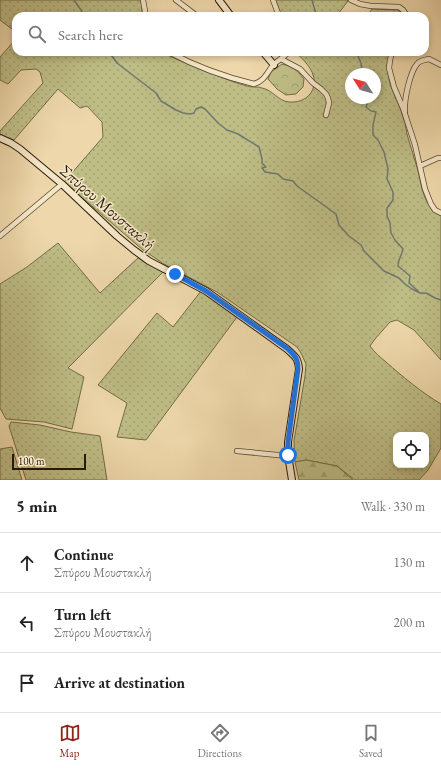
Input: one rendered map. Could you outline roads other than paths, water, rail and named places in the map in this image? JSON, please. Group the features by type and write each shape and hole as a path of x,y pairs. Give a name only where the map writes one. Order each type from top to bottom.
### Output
{"street":[{"path":"143,0 145,12"},
{"path":"176,0 192,12"},
{"path":"219,0 228,12"},
{"path":"273,0 278,12"},
{"path":"351,0 360,4 371,6 399,8 404,12"},
{"path":"176,56 212,71 254,84 259,83 264,79 274,65 284,56"},
{"path":"266,56 274,65"},
{"path":"391,56 390,73 415,145 425,189 430,204 435,210 441,213"},
{"path":"281,59 300,69 326,94 330,103 326,116"},
{"path":"406,118 405,105 407,94 417,63 422,60 429,59 441,65"},
{"name":"Σπύρου Μουστακλή","path":"0,138 20,148 134,250 149,261 206,291 288,349 296,358 298,369 288,442 288,456 292,480"},
{"path":"420,166 441,158"},
{"path":"0,236 62,184"},
{"path":"237,451 288,456"}],"waterway":[{"path":"74,0 82,12"},
{"path":"312,0 315,12"},
{"path":"112,56 117,63 156,93 161,101 183,113 194,113 196,109 201,107 227,130 238,134 259,147 262,163 266,167 262,168 265,172 278,174 283,179 293,181 297,186 336,214 339,225 349,236 361,245 364,251 384,271 399,278 412,289 420,293 426,293 441,300"},
{"path":"358,56 362,68"},
{"path":"367,104 366,107 371,111 376,112 373,125 373,135 378,140 384,152 388,169 387,179 393,192 393,200 387,208 387,216 390,223 391,233 403,249 398,266 410,276 409,283 418,291"}]}
